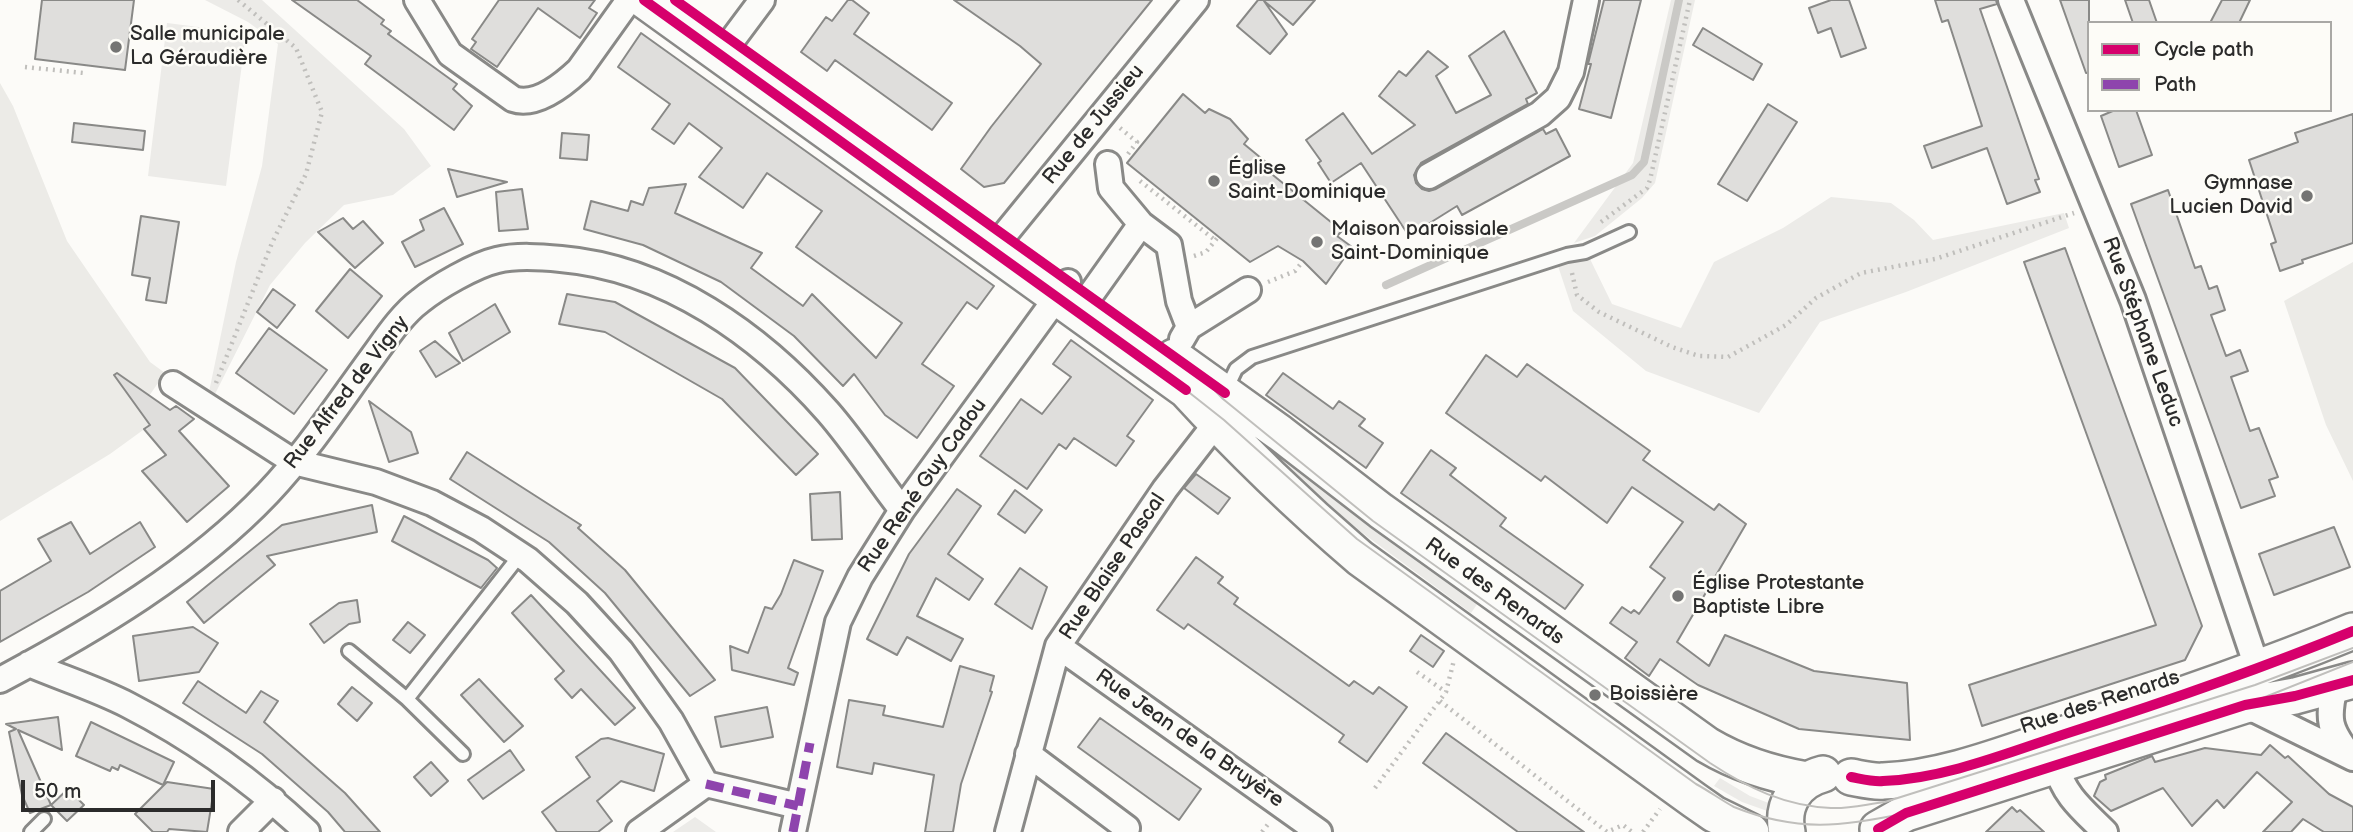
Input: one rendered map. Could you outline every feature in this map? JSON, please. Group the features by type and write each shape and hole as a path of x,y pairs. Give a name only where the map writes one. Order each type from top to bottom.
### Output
{"street":[{"path":"417,0 450,54 513,99 523,102 536,99 579,70 629,0"},
{"path":"644,0 726,48 998,243 1197,376 1309,514 1360,558 1694,800 1714,814 1751,832"},
{"path":"676,0 726,48"},
{"path":"726,48 762,0"},
{"name":"Rue de Jussieu","path":"998,243 1196,0"},
{"path":"1429,176 1540,114 1558,98 1571,72 1586,0"},
{"name":"Rue Stéphane Leduc","path":"2011,0 2133,300 2258,670"},
{"path":"1121,165 1111,188 1141,224 1169,245 1197,376"},
{"name":"Rue René Guy Cadou","path":"793,832 838,622 860,578 902,510 1071,292 1141,224"},
{"name":"Rue Alfred de Vigny","path":"0,680 115,614 219,540 268,493 294,462 384,341 418,302 456,278 496,260 539,257 580,260 640,275 695,301 765,351 828,412 902,510"},
{"path":"1197,376 1248,290"},
{"name":"Rue des Renards","path":"1197,376 1707,745 1747,766 1782,776 1807,780 1829,773 1880,782 1946,771 2258,670 2353,631"},
{"name":"Rue Blaise Pascal","path":"1008,832 1058,646 1150,512 1210,431 1197,376"},
{"path":"173,384 294,462 376,482 432,503 481,529 520,555 577,603 621,651 671,720 706,785"},
{"name":"Rue Jean de la Bruyère","path":"1058,646 1319,832"},
{"path":"29,664 127,705 205,749 274,800 307,832"},
{"path":"1851,777 1863,785 1872,796 1878,813 1887,825 2056,765 2245,705 2344,683"},
{"path":"2344,683 2330,720 2335,737 2352,757"},
{"path":"2245,705 2352,757"},
{"path":"1028,754 1128,828 1124,832"},
{"path":"2056,765 2067,794 2105,832"},
{"path":"1787,832 1787,806 1793,794 1807,780"},
{"path":"639,832 706,785 798,806"},
{"path":"241,832 274,800"}],"lane":[{"path":"1197,376 1236,369 1252,357 1567,255 1585,252 1629,232"},
{"path":"407,699 520,555"},
{"path":"349,651 407,699 463,754"},
{"path":"31,832 44,819"}],"path":[{"path":"206,406 272,243 306,174 323,112 296,48 237,0"},
{"path":"1585,252 1585,242 1591,232 1610,214 1647,188 1690,0"},
{"path":"25,67 84,73"},
{"path":"1103,115 1137,142 1121,165 1216,238 1206,252"},
{"path":"1567,255 1577,295 1599,312 1681,350 1699,356 1728,357 1786,325 1816,298 1861,273 1935,259 2095,207"},
{"path":"1248,290 1295,271 1303,261"},
{"path":"1375,788 1446,692 1456,651"},
{"path":"1417,671 1446,692"},
{"path":"1440,701 1607,832 1623,825 1632,832"}],"shaded area":[{"path":"205,0 262,0 404,129 431,166 393,195 344,205 305,243 270,285 215,394 209,392 236,262 262,166 278,44 248,22"},
{"path":"1671,0 1695,0 1655,183 1642,198 1595,236 1574,243 1633,163"},
{"path":"167,23 246,33 226,186 148,176"},
{"path":"0,83 13,106 67,241 150,362 165,373 149,396 136,405 150,425 110,454 0,521"},
{"path":"1831,197 1891,203 1914,220 1933,240 2064,213 2069,228 1906,292 1820,322 1759,413 1646,371 1573,311 1557,263 1590,259 1612,304 1681,328 1714,262 1783,228"},
{"path":"2353,262 2353,481 2326,425 2284,301"},
{"path":"1280,453 1349,510 1478,603 1471,613 1357,529 1276,457"},
{"path":"1720,778 1750,796 1774,805 1773,813 1742,802 1714,786"},
{"path":"695,817 716,832 673,832"}],"building":[{"path":"42,0 134,0 125,70 35,59"},
{"path":"292,0 357,0 384,20 381,24 391,31 388,34 457,84 453,89 472,106 454,130 365,64 371,56"},
{"path":"499,0 595,0 589,8 597,13 580,38 538,8 497,67 471,49 476,42 472,39"},
{"path":"848,0 852,0 869,13 854,34 952,103 932,130 835,60 827,71 801,52 826,17 832,21"},
{"path":"954,0 1152,0 1004,183 984,187 961,169 1041,64"},
{"path":"1258,0 1315,0 1293,25 1264,1 1287,34 1270,54 1237,26"},
{"path":"1604,0 1641,0 1611,118 1579,109"},
{"path":"1831,0 1849,0 1866,48 1841,57 1831,28 1818,33 1809,8"},
{"path":"1935,0 1996,0 1997,4 1980,9 2039,179 2035,180 2040,192 2007,204 1987,148 1932,168 1924,146 1982,126 1948,20 1942,22"},
{"path":"2060,0 2089,0 2086,73"},
{"path":"2125,0 2149,0 2156,21 2132,21"},
{"path":"2222,0 2250,0 2240,21 2211,21"},
{"path":"1703,28 1762,64 1753,80 1693,45"},
{"path":"1504,31 1537,93 1526,99 1528,104 1421,163 1414,175 1416,183 1422,189 1436,189 1543,129 1546,134 1556,129 1570,156 1462,215 1457,206 1409,236 1361,163 1331,183 1318,163 1321,161 1306,140 1343,113 1372,154 1415,125 1379,96 1399,71 1406,76 1428,51 1448,67 1436,76 1456,113 1491,95 1469,56"},
{"path":"641,33 994,286 977,309 967,302 922,364 954,386 917,438 885,415 854,374 843,386 794,336 721,282 643,245 584,229 591,201 628,211 631,201 643,205 649,188 686,184 675,213 762,253 751,268 803,306 812,294 876,358 902,323 796,247 822,211 767,173 743,208 699,177 722,148 689,123 674,144 652,129 670,104 618,67"},
{"name":"Église Saint-Dominique","path":"1183,94 1205,113 1209,109 1230,119 1248,139 1244,144 1267,163 1263,167 1342,231 1337,236 1352,247 1326,284 1303,261 1278,246 1250,262 1127,163"},
{"path":"1768,104 1797,122 1747,201 1718,184"},
{"path":"2110,112 2137,112 2152,155 2119,167 2101,116"},
{"name":"Gymnase Lucien David","path":"2353,114 2353,243 2302,260 2303,263 2280,271 2271,244 2276,242 2249,160 2298,142 2295,133"},
{"path":"74,123 145,131 143,150 72,142"},
{"path":"562,133 589,135 587,160 560,158"},
{"path":"448,169 507,182 457,197"},
{"path":"522,189 528,229 499,231 496,192"},
{"path":"2168,190 2195,268 2201,266 2209,289 2217,286 2225,310 2211,315 2226,356 2240,350 2248,371 2231,377 2250,431 2259,428 2278,477 2269,480 2275,496 2241,508 2131,204"},
{"path":"444,208 463,244 415,267 402,242 424,230 420,220"},
{"path":"141,216 179,222 166,303 146,300 150,278 132,275"},
{"path":"343,218 353,229 363,221 383,243 355,268 318,232"},
{"path":"2065,248 2202,626 2185,660 1982,726 1969,685 2156,625 2024,262"},
{"path":"350,269 382,296 348,338 316,311"},
{"path":"273,289 295,305 277,328 257,312"},
{"path":"567,294 615,302 735,368 818,454 796,475 722,399 605,332 559,324"},
{"path":"495,304 510,332 463,361 449,333"},
{"path":"269,328 327,370 294,414 236,373"},
{"path":"1071,340 1153,400 1127,436 1134,441 1116,466 1074,438 1066,449 1059,444 1027,489 980,456 1021,399 1042,414 1071,377 1053,364"},
{"path":"435,341 460,363 436,377 420,351"},
{"path":"1486,355 1517,377 1527,364 1650,451 1643,460 1714,510 1719,504 1746,524 1677,642 1709,666 1725,635 1814,671 1907,683 1910,740 1799,729 1698,685 1660,659 1649,676 1625,658 1637,642 1610,623 1622,607 1631,613 1634,610 1639,614 1665,578 1650,567 1683,522 1632,487 1607,523 1545,476 1541,481 1446,413"},
{"path":"117,373 170,410 176,406 194,419 179,431 229,486 187,522 142,471 166,455 144,429 150,425 114,375"},
{"path":"1283,373 1333,409 1339,401 1365,419 1359,426 1383,443 1366,468 1266,395"},
{"path":"369,401 411,432 418,453 389,462"},
{"path":"1431,450 1456,468 1450,475 1506,518 1500,526 1583,585 1565,609 1401,493"},
{"path":"467,452 581,525 578,528 625,570 715,680 690,696 605,593 549,542 450,479"},
{"path":"1196,474 1230,498 1218,514 1184,488"},
{"path":"957,489 981,506 948,554 983,579 969,600 936,578 917,616 963,639 951,661 907,637 897,655 867,639 909,554"},
{"path":"1015,490 1042,510 1025,533 998,514"},
{"path":"840,492 842,539 812,540 810,494"},
{"path":"372,505 377,532 267,556 275,565 204,623 187,602 282,525"},
{"path":"404,516 488,560 497,568 481,588 392,541"},
{"path":"71,522 90,554 140,522 155,547 88,592 0,642 0,591 51,561 38,539"},
{"path":"2334,527 2350,567 2274,595 2259,554"},
{"path":"1196,557 1223,577 1218,583 1238,598 1234,604 1349,686 1354,681 1373,694 1379,687 1407,707 1367,762 1339,742 1344,735 1188,624 1184,629 1157,610"},
{"path":"794,560 823,571 788,668 798,673 794,685 732,670 730,646 748,653 765,607 772,609"},
{"path":"1020,568 1047,587 1032,629 995,604"},
{"path":"531,595 635,708 615,725 581,689 572,698 555,679 564,671 512,613"},
{"path":"357,600 360,622 349,624 324,643 310,624 339,603"},
{"path":"408,622 425,635 410,653 393,640"},
{"path":"193,627 218,643 199,672 139,681 133,636"},
{"path":"1421,635 1444,651 1433,667 1410,651"},
{"path":"960,666 994,676 990,691 992,692 961,784 953,832 925,832 934,775 874,763 872,774 837,767 849,700 885,706 883,715 943,727"},
{"path":"479,679 523,726 504,742 461,695"},
{"path":"198,681 246,713 261,691 278,701 264,722 345,793 380,832 345,832 328,812 262,754 183,703"},
{"path":"352,687 372,703 357,721 338,704"},
{"path":"767,707 773,737 721,747 715,717"},
{"path":"58,717 62,750 18,730 51,805 30,813 22,795 9,732 16,729 6,724"},
{"path":"1100,718 1201,789 1179,820 1078,747"},
{"path":"91,722 174,762 163,785 120,765 118,770 112,767 110,771 76,756"},
{"path":"1446,733 1584,832 1518,832 1423,763"},
{"path":"608,738 664,754 654,791 621,781 597,801 612,821 598,832 557,832 542,812 590,777 576,757 601,739"},
{"path":"2270,745 2285,758 2288,756 2329,794 2353,807 2353,832 2324,832 2303,819 2291,832 2263,832 2292,802 2257,772 2224,808 2217,800 2192,826 2163,788 2111,811 2094,796 2100,782 2106,779 2105,775 2152,756 2155,762 2205,748 2261,755"},
{"path":"510,750 524,770 483,799 468,780"},
{"path":"431,762 448,781 431,796 414,777"},
{"path":"167,782 214,789 207,832 169,829 167,832 153,832 135,814"},
{"path":"68,789 84,805 67,821 51,805"},
{"path":"2012,807 2017,812 2020,810 2044,832 1986,832"}],"waterway":[{"path":"1386,285 1632,175 1644,162 1679,0"}],"tram line":[{"path":"1198,373 1223,399 1373,521 1710,763 1753,788 1798,804 1838,808 1885,802 2255,685 2353,648"},
{"path":"1186,390 1224,420 1357,539 1696,784 1734,807 1778,820 1819,825 1906,813"},
{"path":"2245,705 2353,662"}],"marked path":[{"path":"793,832 810,743"},
{"path":"706,784 798,806"}],"cycle path":[{"path":"644,0 1186,390"},
{"path":"675,0 1225,393"},
{"path":"1851,777 1875,781 1906,779 1953,770 2211,685 2353,631"},
{"path":"1878,829 1906,813 2245,705 2295,696 2353,680"}],"place":[{"name":"Salle municipale La Géraudière","path":"116,47"},
{"name":"Église Saint-Dominique","path":"1214,181"},
{"name":"Gymnase Lucien David","path":"2307,196"},
{"name":"Maison paroissiale Saint-Dominique","path":"1317,242"},
{"name":"Église Protestante Baptiste Libre","path":"1678,596"},
{"name":"Boissière","path":"1595,695"}]}
